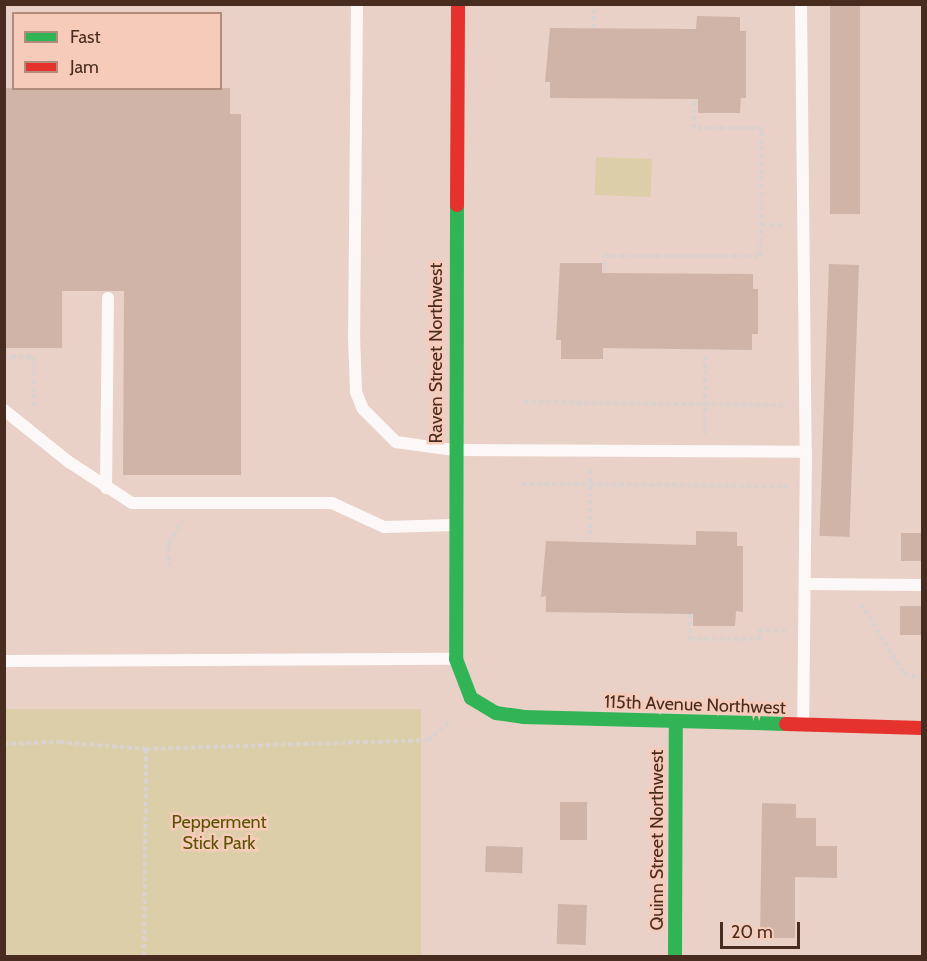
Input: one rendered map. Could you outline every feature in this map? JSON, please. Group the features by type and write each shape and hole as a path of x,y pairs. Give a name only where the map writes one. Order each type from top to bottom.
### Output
{"street":[{"name":"Raven Street Northwest","path":"458,4 454,450 456,659 471,698"},
{"name":"115th Avenue Northwest","path":"471,698 496,713 523,717 922,728"},
{"name":"Quinn Street Northwest","path":"675,957 676,723"}],"lane":[{"path":"357,4 356,392 363,409 396,442 454,450 806,452"},
{"path":"801,4 806,452 803,726"},
{"path":"106,488 108,298"},
{"path":"4,410 106,488 132,502 332,503 384,527 455,525"},
{"path":"805,584 922,585"},
{"path":"4,661 456,659"}],"path":[{"path":"594,4 594,28"},
{"path":"604,273 604,256 761,256 762,128 694,128 694,99"},
{"path":"705,356 706,452"},
{"path":"4,357 33,357 34,406"},
{"path":"524,402 762,405"},
{"path":"590,451 590,535"},
{"path":"522,484 806,486"},
{"path":"169,567 169,542 186,516"},
{"path":"850,585 904,674 922,678"},
{"path":"690,614 689,639 760,639 759,630 804,631"},
{"path":"4,744 60,742 146,749 428,740 444,730 471,698"},
{"path":"144,957 146,749"}],"green space":[{"path":"596,157 652,159 651,197 595,195"},
{"name":"Pepperment Stick Park","path":"5,709 421,709 421,956 5,956"}],"building":[{"path":"830,4 860,4 860,214 830,214"},
{"path":"697,16 740,17 740,31 746,31 746,98 741,98 740,113 698,113 698,99 550,98 550,82 545,82 550,28 696,29"},
{"path":"4,88 12,88 12,90 222,90 222,88 230,88 230,114 241,114 241,475 123,475 124,291 62,291 62,348 4,348"},
{"path":"560,263 602,263 602,273 753,274 753,289 758,289 758,334 752,334 752,350 603,348 603,359 561,359 561,340 556,340"},
{"path":"829,264 859,265 849,537 820,536"},
{"path":"696,531 737,532 737,546 743,546 743,612 736,611 735,626 693,626 693,614 546,612 546,596 541,597 546,541 696,545"},
{"path":"901,533 922,533 922,561 901,561"},
{"path":"900,606 922,606 922,635 900,635"},
{"path":"560,802 587,802 587,840 560,840"},
{"path":"762,803 796,804 796,818 816,818 816,846 837,846 837,878 795,877 795,938 760,938"},
{"path":"486,846 523,847 522,873 485,872"},
{"path":"558,904 587,905 586,945 557,944"}],"traffic: fast":[{"path":"457,205 456,659 471,698 496,713 523,717 786,724"},
{"path":"675,956 676,723"}],"traffic: jam":[{"path":"457,205 458,4"},
{"path":"786,724 922,728"}]}
